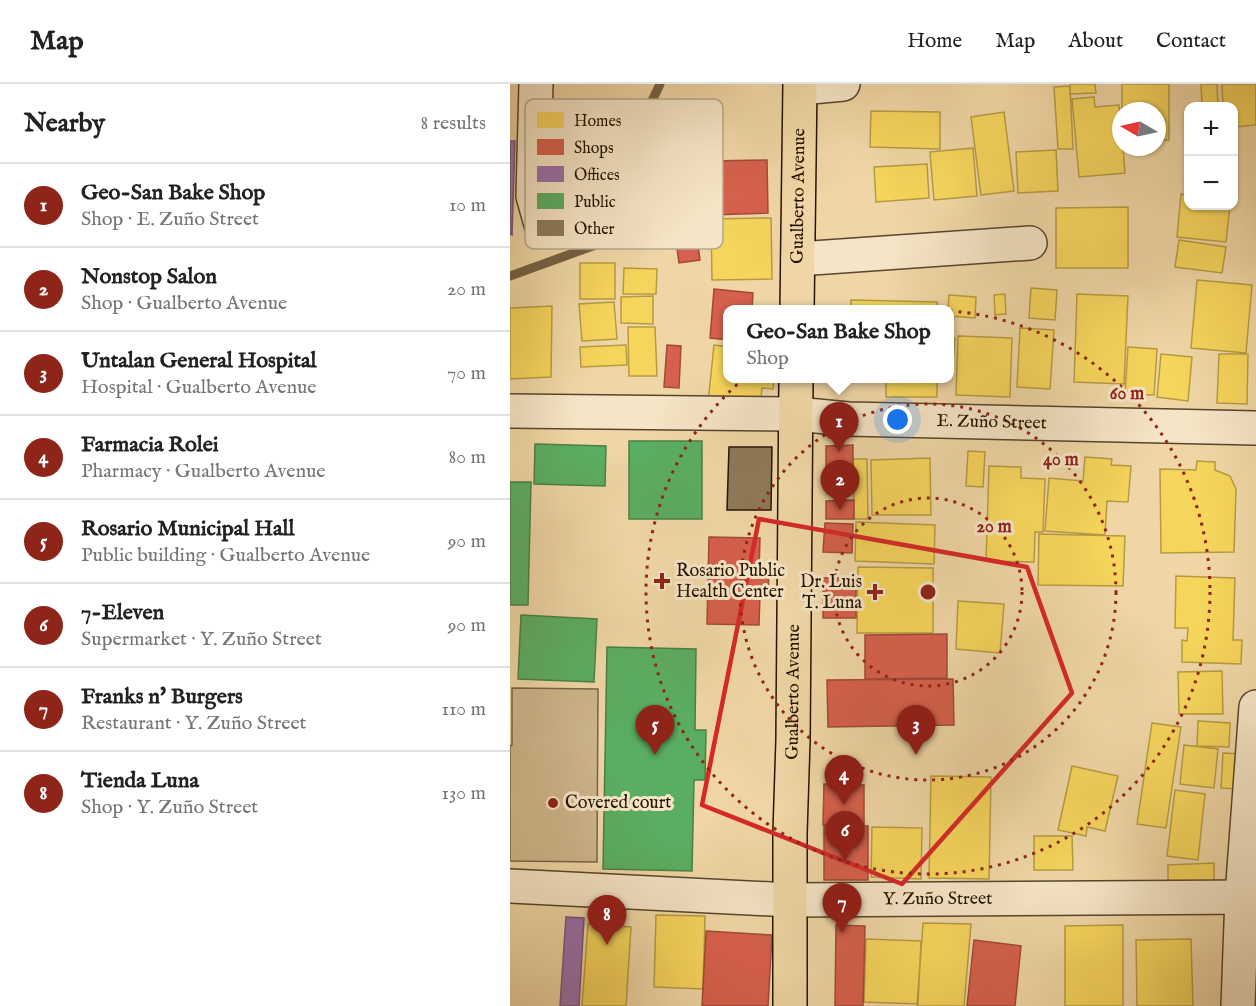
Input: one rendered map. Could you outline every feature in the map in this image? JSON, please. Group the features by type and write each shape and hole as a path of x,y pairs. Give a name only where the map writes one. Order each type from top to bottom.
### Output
{"main road":[{"name":"Gualberto Avenue","path":"797,305 800,86"},
{"name":"Gualberto Avenue","path":"790,1006 796,383"}],"street":[{"path":"536,84 536,99"},
{"path":"800,86 843,84"},
{"path":"798,259 1030,243"},
{"name":"E. Zuño Street","path":"510,411 796,414 848,419 1256,428"},
{"path":"1238,1006 1249,896 1256,707"},
{"name":"Y. Zuño Street","path":"510,886 790,900 1249,896"}],"highlighted area":[{"path":"759,519 1027,567 1072,693 902,884 702,805"}],"shaded area":[{"name":"Covered court","path":"512,688 598,689 597,862 510,861"}],"building: Homes":[{"path":"1070,84 1095,84 1096,93 1070,94"},
{"path":"1122,84 1169,84 1169,140 1166,140 1166,102 1122,102"},
{"path":"1201,84 1217,84 1218,102 1202,102"},
{"path":"1222,84 1256,84 1256,125 1238,127 1238,102 1223,102"},
{"path":"1070,86 1073,149 1058,149 1054,87"},
{"path":"1094,97 1095,107 1112,106 1112,156 1124,156 1125,173 1079,177 1072,99"},
{"path":"871,111 940,112 940,149 870,147"},
{"path":"1004,112 1014,191 981,195 971,117"},
{"path":"973,148 977,196 934,200 930,152"},
{"path":"1056,150 1058,191 1018,193 1016,152"},
{"path":"927,164 929,198 876,202 874,167"},
{"path":"1181,194 1184,194 1184,210 1230,210 1226,242 1177,237"},
{"path":"1128,207 1128,268 1056,268 1056,208"},
{"path":"771,218 772,279 712,280 711,249 723,249 723,219"},
{"path":"1179,240 1226,247 1222,273 1175,267"},
{"path":"580,263 615,263 615,299 580,299"},
{"path":"624,268 657,269 656,294 623,294"},
{"path":"1197,280 1252,285 1246,353 1191,348"},
{"path":"1031,288 1057,290 1055,320 1029,318"},
{"path":"1005,294 1006,314 995,315 994,295"},
{"path":"1077,294 1128,296 1124,384 1074,382"},
{"path":"949,295 976,297 975,318 954,316 954,305 948,305"},
{"path":"653,296 653,324 621,323 621,297"},
{"path":"851,300 937,302 937,305 851,305"},
{"path":"614,302 617,339 582,341 579,304"},
{"path":"552,306 551,377 510,379 510,308"},
{"path":"628,327 655,327 657,376 629,376"},
{"path":"1020,328 1054,330 1050,389 1017,387"},
{"path":"958,336 1012,338 1010,397 956,395"},
{"path":"626,345 627,365 581,367 580,347"},
{"path":"714,345 723,346 723,383 774,383 773,389 762,388 760,408 708,403"},
{"path":"1128,347 1157,349 1154,395 1125,394"},
{"path":"1161,354 1192,357 1188,401 1157,397"},
{"path":"1219,354 1248,354 1247,404 1217,403"},
{"path":"886,383 937,383 937,397 886,397"},
{"path":"968,451 985,452 983,487 966,486"},
{"path":"1085,457 1112,459 1111,465 1131,466 1128,502 1107,501 1105,535 1045,531 1049,478 1083,481"},
{"path":"930,458 931,515 872,515 871,460"},
{"path":"853,459 867,459 868,519 854,519"},
{"path":"1197,461 1215,462 1215,470 1230,476 1236,489 1234,552 1161,553 1160,469 1196,470"},
{"path":"989,466 1021,467 1021,478 1045,479 1043,532 1035,532 1034,562 986,561"},
{"path":"856,522 935,525 934,564 855,561"},
{"path":"1039,534 1125,536 1123,586 1038,585"},
{"path":"858,567 933,568 933,633 857,633"},
{"path":"1176,576 1235,578 1233,640 1242,640 1241,664 1182,662 1182,640 1187,641 1188,628 1175,628"},
{"path":"958,601 1004,604 1000,653 956,649"},
{"path":"1222,671 1223,714 1179,714 1178,672"},
{"path":"1198,721 1230,723 1229,747 1197,746"},
{"path":"1152,723 1181,727 1166,828 1137,824"},
{"path":"1184,745 1218,749 1214,788 1180,784"},
{"path":"1223,753 1242,754 1240,789 1221,788"},
{"path":"1072,766 1118,776 1105,831 1087,827 1086,836 1058,830"},
{"path":"931,776 991,777 989,879 929,878"},
{"path":"1175,790 1205,794 1198,860 1167,856"},
{"path":"872,827 922,828 921,879 871,877"},
{"path":"1034,836 1072,836 1073,870 1034,870"},
{"path":"1214,863 1214,881 1168,882 1168,865"},
{"path":"656,915 705,916 703,989 654,987"},
{"path":"923,923 971,924 964,1006 917,1006"},
{"path":"588,924 631,927 626,1006 582,1006"},
{"path":"1123,925 1123,1006 1065,1006 1065,926"},
{"path":"866,939 921,941 918,1004 864,1002"},
{"path":"1191,939 1193,1006 1137,1006 1136,940"}],"building: Shops":[{"path":"767,160 768,213 723,215 723,161"},
{"path":"677,249 699,249 700,260 679,263"},
{"path":"714,289 753,293 752,305 723,305 723,339 710,338"},
{"path":"667,345 681,346 679,388 664,387"},
{"path":"853,445 853,471 826,471 826,446"},
{"path":"854,500 854,519 826,519 826,501"},
{"path":"825,523 853,524 852,553 823,552"},
{"path":"709,537 760,538 759,571 769,571 768,594 760,594 759,625 707,624"},
{"path":"823,578 856,578 856,618 823,618"},
{"path":"947,634 947,678 865,679 865,635"},
{"path":"953,679 954,725 828,727 827,680"},
{"path":"824,784 864,785 864,825 823,825"},
{"path":"824,826 868,826 868,880 824,880"},
{"path":"836,925 865,926 863,1006 835,1006"},
{"path":"706,931 772,935 768,1006 702,1006"},
{"path":"974,940 1021,946 1015,1006 967,1006"}],"building: Offices":[{"path":"510,141 515,141 512,235 510,234"},
{"path":"566,917 584,918 579,1006 560,1006"}],"building: Public":[{"path":"629,441 702,441 702,519 629,519"},
{"path":"535,444 606,446 605,486 534,484"},
{"path":"510,482 531,482 528,605 510,605"},
{"path":"521,615 597,619 594,682 518,679"},
{"path":"607,647 696,649 695,730 706,730 705,780 694,780 692,871 603,869"}],"building: Other":[{"path":"729,447 772,447 771,510 727,510"}],"waterway":[{"path":"653,99 660,84"},
{"path":"510,276 585,249"}],"place":[{"name":"Geo-San Bake Shop","path":"839,452"},
{"name":"Nonstop Salon","path":"840,510"},
{"name":"Rosario Public Health Center","path":"662,581"},
{"name":"Dr. Luis T. Luna","path":"875,592"},
{"name":"Rosario Municipal Hall","path":"655,755"},
{"name":"Untalan General Hospital","path":"916,755"},
{"name":"Covered court","path":"553,803"},
{"name":"Farmacia Rolei","path":"844,805"},
{"name":"7-Eleven","path":"845,861"},
{"name":"Franks n' Burgers","path":"842,933"},
{"name":"Tienda Luna","path":"607,945"}]}
